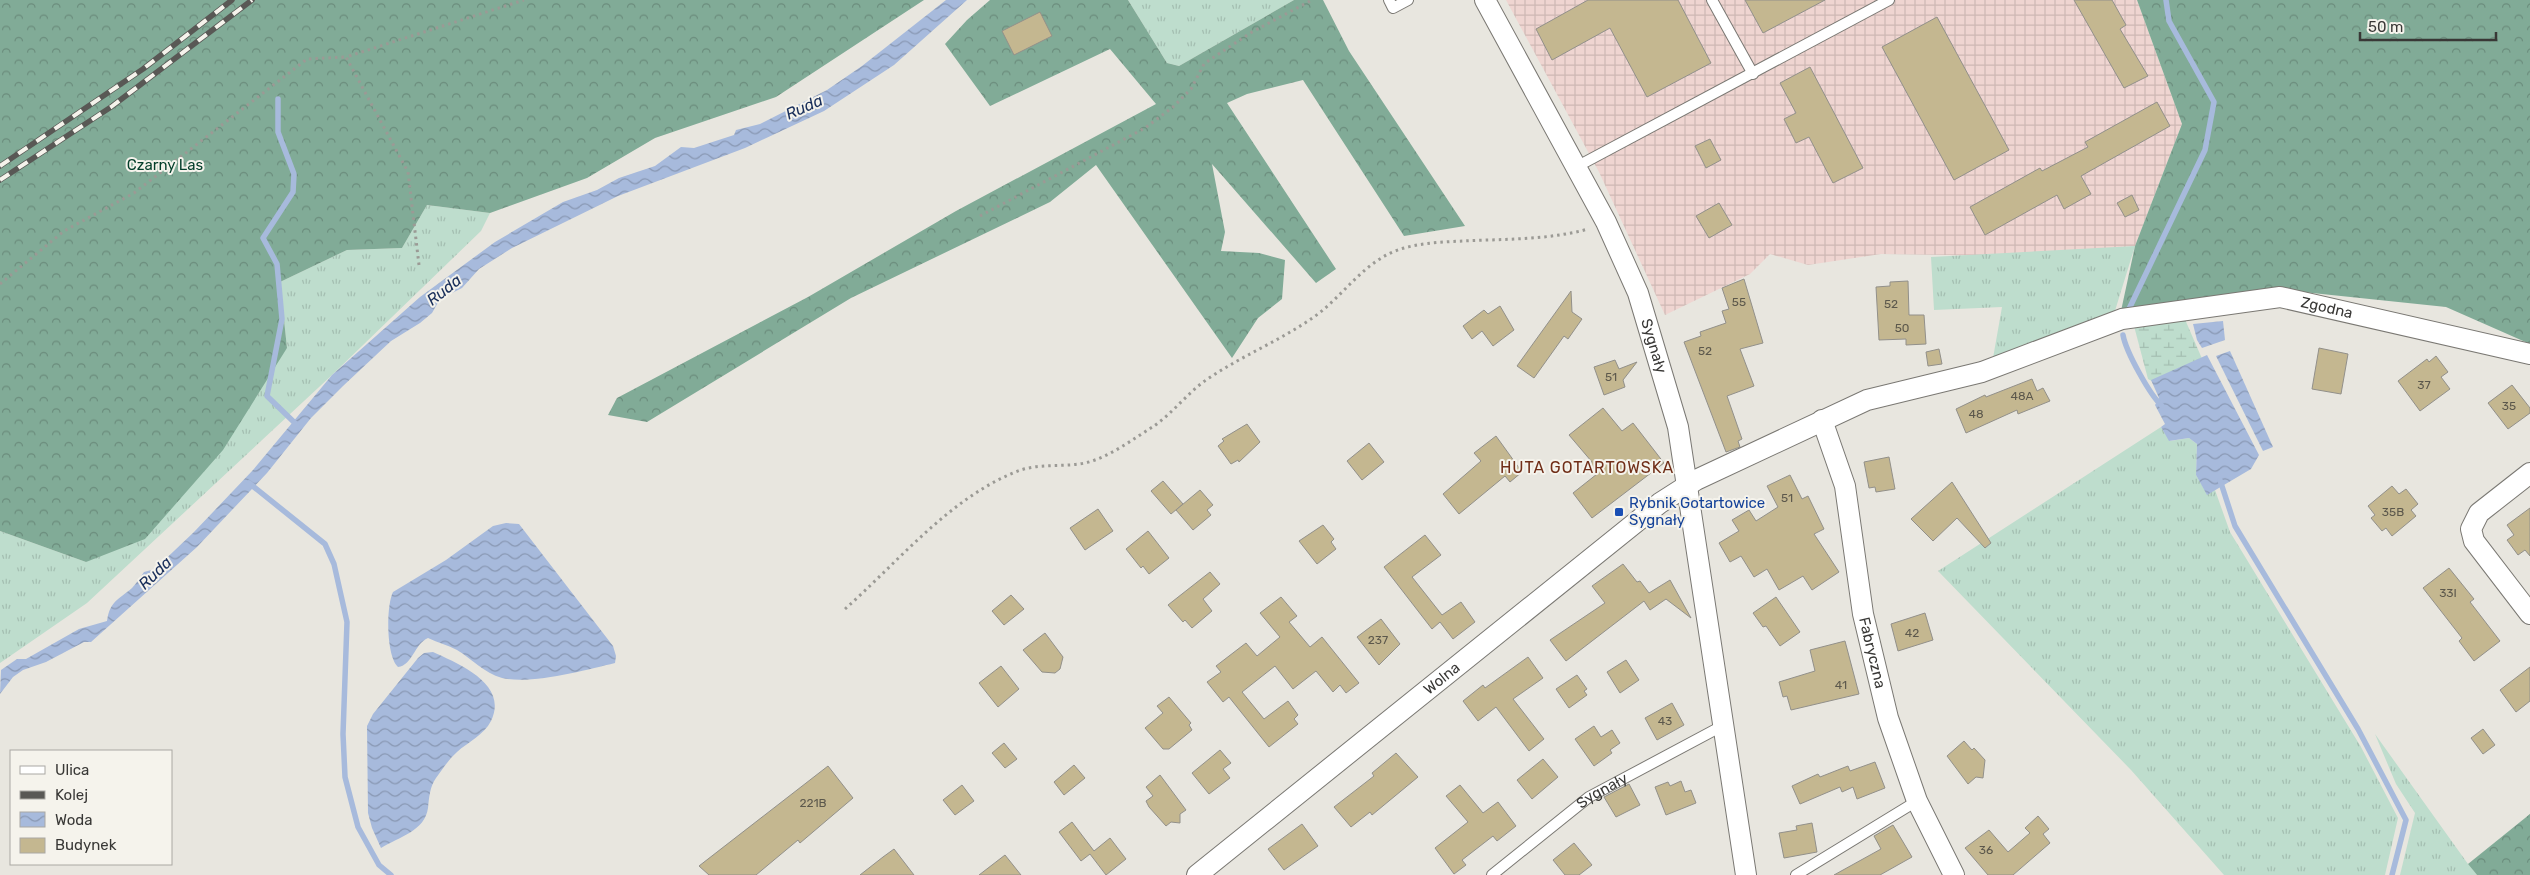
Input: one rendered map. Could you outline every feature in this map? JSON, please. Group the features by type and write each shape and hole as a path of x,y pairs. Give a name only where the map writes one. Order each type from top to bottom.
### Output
{"street":[{"name":"Sygnały","path":"1485,0 1606,222 1638,293 1678,427 1746,875"},
{"name":"Zgodna","path":"1822,420 1867,400 1982,372 2122,319 2280,297 2530,354"},
{"path":"1688,485 1822,420"},
{"name":"Fabryczna","path":"1822,420 1845,486 1863,614 1888,718 1917,801 1954,875"},
{"path":"2530,473 2479,513 2471,529 2474,541 2530,614"},
{"name":"Wolna","path":"1197,875 1660,503 1688,485"}],"lane":[{"path":"1391,4 1408,0"},
{"path":"1712,0 1753,74"},
{"path":"1576,167 1889,0"},
{"name":"Sygnały","path":"1492,875 1589,797 1724,726"},
{"path":"1796,875 1917,801"}],"path":[{"path":"0,284 64,231 134,193 306,59 346,58 524,0"},
{"path":"980,216 1145,128 1174,107 1191,89 1204,64 1210,59 1252,32 1312,0"},
{"path":"346,58 408,172 419,265"},
{"path":"845,609 958,506 986,488 1025,468 1086,463 1110,452 1168,416 1207,379 1240,359 1273,343 1314,316 1332,303 1359,274 1374,262 1395,251 1431,243 1564,235 1586,230 1606,222"}],"shaded area":[{"path":"1506,0 2137,0 2182,124 2135,246 2013,256 1881,254 1808,265 1770,254 1750,274 1665,315 1599,172"}],"green space":[{"name":"Czarny Las","path":"0,0 924,0 776,97 655,138 587,178 490,213 427,205 402,248 347,250 280,282 287,348 223,450 145,539 86,562 0,531"},
{"path":"990,0 1128,0 1167,63 1179,66 1294,0 1323,0 1349,51 1465,226 1404,236 1303,80 1247,94 1227,103 1336,269 1316,283 1212,164 1225,232 1221,251 1259,253 1285,260 1282,299 1258,318 1232,358 1096,165 1050,202 851,298 647,422 608,415 617,398 808,297 956,211 1156,104 1110,49 990,106 945,44 967,20"},
{"path":"1128,0 1294,0 1179,66 1167,63"},
{"path":"2137,0 2530,0 2530,344 2446,307 2274,289 2121,311 2135,246 2182,124"},
{"path":"427,205 490,213 481,231 332,375 87,603 0,663 0,531 86,562 287,348 280,282 347,250 402,248"},
{"path":"2135,246 2114,314 1993,358 2002,307 1934,310 1931,257"},
{"path":"2184,317 2203,361 2157,384 2148,379 2134,326"},
{"path":"2161,427 2170,441 2189,438 2197,444 2196,475 2207,494 2215,490 2230,532 2361,747 2398,818 2385,875 2224,875 2131,770 1938,571"},
{"path":"2375,734 2477,875 2400,875 2415,813 2396,784"},
{"path":"2530,814 2530,875 2477,875 2468,864"}],"water":[{"name":"Ruda","path":"946,0 967,0 894,65 824,111 745,148 618,196 512,248 479,269 462,288 440,299 432,313 391,341 343,386 311,418 267,473 197,547 91,642 84,642 46,662 23,670 13,677 0,694 1,670 17,659 26,659 79,629 107,621 110,609 115,602 132,588 144,572 155,569 194,532 253,470 332,375 420,297 495,242 563,202 597,190 619,178 655,166 681,147 694,148 734,135 736,130 760,124 827,90 862,66"},
{"path":"2223,321 2225,340 2202,348 2197,340 2193,324"},
{"path":"2230,351 2273,447 2263,451 2216,356"},
{"path":"2207,355 2259,455 2251,469 2207,495 2196,475 2197,444 2189,438 2169,441 2161,427 2165,424 2155,405 2159,398 2151,380"},
{"path":"506,523 519,524 613,646 616,656 615,663 558,676 514,680 496,676 457,650 428,638 423,641 407,662 398,667 391,653 388,631 389,608 393,592 446,560 493,526"},
{"path":"433,652 468,669 478,677 493,696 495,708 488,726 454,755 434,781 426,816 422,822 417,828 381,848 368,813 367,726 373,714 418,658 424,653"}],"building":[{"path":"1588,0 1678,0 1711,63 1647,97 1610,28 1552,60 1536,29"},
{"path":"1745,0 1825,0 1763,33"},
{"path":"2074,0 2112,0 2126,25 2120,29 2148,76 2124,88"},
{"path":"1040,12 1052,36 1014,55 1002,31"},
{"path":"1937,17 2009,150 1954,180 1882,47"},
{"path":"1810,67 1863,168 1833,183 1809,137 1796,143 1784,119 1796,113 1780,83"},
{"path":"2157,102 2170,126 2081,176 2091,194 2064,209 2057,195 1985,235 1970,207 2040,168 2042,171 2088,147 2085,142"},
{"path":"1710,139 1721,160 1706,168 1695,146"},
{"path":"2132,195 2139,210 2125,217 2117,203"},
{"path":"1719,203 1732,225 1709,238 1696,216"},
{"path":"1744,279 1763,343 1740,349 1754,386 1727,396 1742,439 1738,441 1740,447 1726,452 1684,342 1701,336 1700,332 1726,323 1722,311 1729,309 1722,288"},
{"path":"1908,281 1909,315 1924,315 1926,344 1906,345 1906,339 1879,340 1876,287 1890,286 1890,282"},
{"path":"1571,291 1572,312 1582,319 1568,339 1564,336 1534,378 1517,366"},
{"path":"1500,306 1514,330 1493,346 1482,331 1472,339 1463,326 1484,310 1488,314"},
{"path":"2319,348 2348,354 2341,394 2312,389"},
{"path":"1939,349 1942,364 1928,366 1926,352"},
{"path":"2436,356 2448,372 2441,377 2450,389 2420,411 2398,381 2427,359 2429,362"},
{"path":"1615,360 1619,369 1637,362 1623,380 1625,387 1604,395 1594,367"},
{"path":"2032,379 2037,391 2043,388 2050,401 2018,414 2017,410 1966,433 1956,409 1985,395 1986,397"},
{"path":"2512,385 2530,408 2530,413 2508,429 2488,403"},
{"path":"1603,408 1622,431 1633,423 1664,463 1592,518 1573,493 1597,474 1590,465 1592,462 1569,435"},
{"path":"1247,424 1260,442 1239,462 1238,460 1231,464 1218,446 1224,441 1222,439"},
{"path":"1496,436 1522,472 1510,482 1505,476 1459,514 1443,494 1481,461 1474,453"},
{"path":"1369,443 1384,462 1362,480 1347,461"},
{"path":"1889,457 1895,489 1876,492 1875,487 1869,488 1864,462"},
{"path":"1790,475 1802,499 1808,496 1824,529 1814,534 1839,572 1812,590 1803,576 1779,590 1767,569 1754,577 1741,556 1730,562 1719,543 1739,531 1732,520 1749,510 1756,521 1778,507 1767,486"},
{"path":"1163,481 1183,504 1171,514 1151,491"},
{"path":"1952,482 1991,543 1985,548 1957,518 1933,541 1911,519"},
{"path":"2392,486 2399,494 2406,489 2418,504 2411,510 2416,516 2392,536 2386,528 2382,531 2371,518 2375,515 2368,506"},
{"path":"1200,490 1213,505 1207,510 1211,515 1193,530 1176,510"},
{"path":"2530,508 2530,556 2525,550 2518,555 2507,540 2514,535 2507,525"},
{"path":"1098,509 1113,531 1085,550 1070,528"},
{"path":"1323,525 1334,539 1331,542 1336,549 1317,564 1299,541"},
{"path":"1148,531 1169,558 1149,574 1143,566 1141,568 1126,549"},
{"path":"1425,535 1441,555 1412,577 1442,615 1461,602 1475,622 1453,639 1440,622 1432,629 1384,567"},
{"path":"1623,564 1637,582 1640,581 1649,593 1670,580 1691,618 1666,599 1650,610 1644,601 1566,661 1550,640 1605,603 1592,586"},
{"path":"2449,568 2474,599 2470,602 2500,641 2474,661 2459,641 2462,638 2423,588"},
{"path":"1210,572 1220,584 1203,599 1212,611 1192,628 1185,620 1183,622 1168,605"},
{"path":"1011,595 1024,609 1004,625 992,611"},
{"path":"1281,597 1297,616 1289,622 1310,647 1322,637 1359,683 1346,693 1340,685 1333,692 1316,671 1293,689 1275,666 1242,692 1264,719 1288,701 1298,715 1294,719 1298,724 1269,747 1229,697 1223,702 1207,682 1221,672 1216,666 1246,643 1257,656 1280,637 1260,613"},
{"path":"1776,597 1800,632 1780,646 1766,626 1763,627 1753,613"},
{"path":"1925,613 1933,640 1898,651 1891,624"},
{"path":"1381,619 1400,644 1379,665 1357,637"},
{"path":"1045,633 1063,657 1060,669 1055,673 1042,672 1023,650"},
{"path":"1845,641 1859,694 1791,710 1787,696 1783,697 1779,682 1815,671 1810,650"},
{"path":"1528,657 1543,678 1513,699 1544,739 1529,751 1496,707 1478,721 1463,701 1483,685 1485,688"},
{"path":"1626,660 1639,680 1620,693 1607,672"},
{"path":"1001,666 1019,689 998,707 979,683"},
{"path":"2530,667 2530,701 2516,712 2500,690"},
{"path":"1577,675 1587,689 1584,691 1587,695 1569,708 1556,689"},
{"path":"1169,697 1191,723 1189,725 1192,730 1169,749 1163,749 1145,728 1163,713 1157,706"},
{"path":"1672,703 1684,725 1657,740 1645,718"},
{"path":"1594,726 1601,737 1612,730 1620,743 1610,750 1612,753 1594,766 1575,739"},
{"path":"2483,729 2495,745 2483,754 2471,738"},
{"path":"1964,741 1972,750 1974,748 1985,760 1983,778 1976,777 1968,784 1947,756"},
{"path":"1004,743 1017,759 1005,768 992,753"},
{"path":"1220,750 1231,763 1223,769 1230,778 1209,794 1192,773"},
{"path":"1396,753 1418,777 1372,815 1370,812 1351,827 1334,807 1374,776 1372,773"},
{"path":"1543,759 1558,777 1532,799 1517,780"},
{"path":"1875,762 1885,788 1857,799 1853,787 1842,792 1840,787 1800,804 1792,786 1818,774 1820,777 1848,766 1850,771"},
{"path":"1074,765 1085,778 1064,795 1054,782"},
{"path":"828,766 853,798 800,843 798,840 756,875 709,875 699,866"},
{"path":"1160,775 1186,810 1180,814 1180,823 1171,822 1166,826 1146,801 1153,796 1146,787"},
{"path":"1681,781 1685,792 1691,790 1696,803 1666,815 1655,787 1668,782 1670,786"},
{"path":"1629,784 1640,805 1616,817 1604,797"},
{"path":"962,785 974,801 955,815 943,800"},
{"path":"1460,785 1483,813 1498,802 1516,826 1497,841 1493,836 1462,860 1466,865 1454,874 1435,848 1468,822 1446,796"},
{"path":"2038,816 2049,829 2043,834 2050,843 2013,875 1988,875 1965,848 1989,830 2008,852 2030,833 2025,828"},
{"path":"1072,822 1094,851 1110,838 1126,859 1106,875 1090,854 1081,861 1059,832"},
{"path":"1812,823 1817,852 1784,858 1779,833 1797,830 1796,826"},
{"path":"1302,824 1318,846 1284,870 1268,849"},
{"path":"1893,825 1912,857 1880,875 1834,875 1881,849 1874,836"},
{"path":"1574,843 1592,865 1579,875 1565,875 1553,860"},
{"path":"894,849 914,875 860,875 883,857"},
{"path":"1005,855 1021,875 979,875"}],"waterway":[{"path":"2129,309 2205,150 2214,102 2169,21 2166,0"},
{"path":"278,99 278,132 294,174 293,192 263,238 277,264 282,319 267,396 297,425"},
{"path":"2123,335 2139,373 2151,393 2162,406"},
{"path":"2220,480 2235,526 2358,729 2406,820 2392,875"},
{"path":"249,483 325,544 334,564 347,622 343,734 345,777 358,827 379,865 391,875"}],"railway":[{"path":"0,166 143,69 232,0"},
{"path":"0,180 111,107 252,0"}],"place":[{"name":"Rybnik Gotartowice Sygnały","path":"1619,512"}],"district":[{"name":"HUTA GOTARTOWSKA","path":"1587,467"}]}
